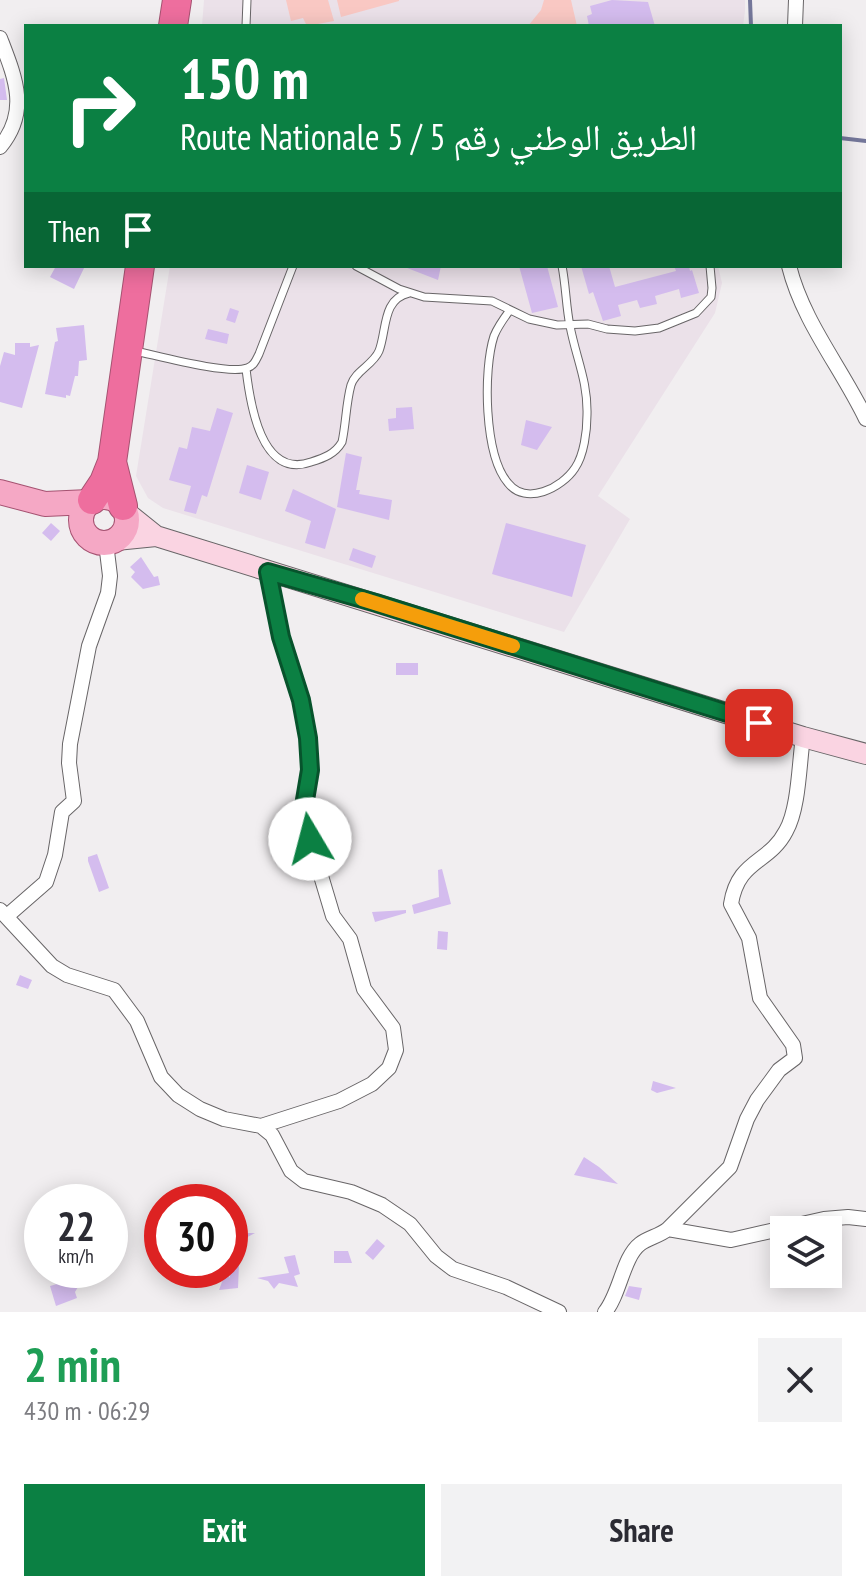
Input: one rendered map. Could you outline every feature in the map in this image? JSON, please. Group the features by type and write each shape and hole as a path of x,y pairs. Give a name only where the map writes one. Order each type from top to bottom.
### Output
{"highway":[{"path":"173,24 177,0"},
{"path":"91,501 104,482 112,462 140,268"},
{"path":"112,462 124,509"}],"main road":[{"path":"0,492 45,504 102,539 156,536 866,754"},
{"path":"45,504 105,497 118,501 156,536"},
{"path":"91,501 81,517 102,539"},
{"path":"102,539 126,528 124,509"}],"street":[{"path":"795,24 796,0"},
{"path":"0,38 14,74 19,108 14,124 0,147"},
{"path":"790,268 813,326 866,419"},
{"path":"102,539 110,576 108,593 89,646 70,744 74,801 62,812 55,855 46,882 3,913 52,966 67,975 114,990 137,1021 161,1077 178,1095 224,1119 261,1126 339,1101 372,1084 389,1068 396,1050 393,1028 364,989 350,939 333,916 310,839 304,806 310,770 308,738 301,700 281,637 268,572"},
{"path":"605,1312 612,1304 639,1245 659,1237 730,1167 757,1100 779,1070 795,1058 793,1045 760,998 749,938 731,904 738,878 787,830 793,811 803,737"},
{"path":"261,1126 272,1135 291,1171 304,1181 351,1192 382,1205 410,1224 436,1256 453,1269 506,1287 559,1312"},
{"path":"668,1229 731,1240 824,1219 866,1219"}],"lane":[{"path":"246,24 247,0"},
{"path":"129,350 225,369 246,369 253,365 259,354 292,268"},
{"path":"360,268 409,293 424,297 492,301 540,322 588,324 635,331 659,328 690,317 711,297 710,268"},
{"path":"510,310 494,335 488,367 488,422 499,471 515,490 537,494 560,484 576,468 585,435 585,381 569,325 562,268"},
{"path":"246,369 256,424 278,460 288,464 306,464 325,457 338,449 342,442 353,380 378,355 389,311 395,300 409,293"}],"shaded area":[{"path":"204,0 745,0 743,24 202,24"},
{"path":"286,0 328,0 334,21 306,24 303,18 291,21"},
{"path":"337,0 399,0 399,1 341,17"},
{"path":"544,0 571,0 577,24 530,24 541,10"},
{"path":"170,268 718,268 722,283 715,313 598,496 630,519 564,632 163,508 148,498 136,476"}],"building":[{"path":"612,0 648,2 654,24 589,24 587,16 592,14 590,6"},
{"path":"4,78 7,100 0,100 0,79"},
{"path":"55,268 84,268 74,289 50,277"},
{"path":"407,268 441,268 438,280"},
{"path":"520,268 548,268 558,307 532,313"},
{"path":"582,268 610,268 615,287 676,271 675,268 689,268 699,293 681,298 679,289 655,296 657,304 640,308 637,300 618,305 621,316 603,321 593,292 589,294"},
{"path":"230,308 239,311 235,323 226,320"},
{"path":"84,325 87,360 79,361 78,376 75,376 70,396 45,394 55,342 58,341 56,328"},
{"path":"208,329 229,334 227,344 205,339"},
{"path":"15,343 30,343 30,347 39,345 22,408 0,402 0,366 4,352 15,355"},
{"path":"412,407 414,429 389,431 388,419 396,418 396,408"},
{"path":"217,408 233,413 207,497 202,495 196,514 184,511 191,486 169,480 179,447 187,449 192,427 210,431"},
{"path":"526,420 552,427 537,450 521,445"},
{"path":"346,453 362,457 356,490 360,490 359,494 392,500 389,520 337,507"},
{"path":"247,465 269,472 261,500 239,493"},
{"path":"293,489 336,509 325,549 305,543 311,521 285,511"},
{"path":"51,523 60,531 51,541 42,533"},
{"path":"506,523 586,545 572,597 492,574"},
{"path":"353,548 376,556 372,568 349,560"},
{"path":"141,557 154,577 158,576 160,585 143,589 131,577 135,572 130,567"},
{"path":"396,663 418,663 418,675 396,675"},
{"path":"298,830 295,858 283,849"},
{"path":"97,854 109,888 99,892 88,861 88,857"},
{"path":"442,869 451,904 414,914 412,905 439,897 438,870"},
{"path":"406,910 406,913 375,922 372,912"},
{"path":"438,931 448,932 447,950 437,949"},
{"path":"20,975 32,980 28,989 16,985"},
{"path":"653,1081 676,1088 657,1093 651,1090"},
{"path":"584,1157 599,1167 618,1184 574,1175"},
{"path":"377,1239 385,1246 373,1260 365,1253"},
{"path":"334,1251 348,1251 352,1263 334,1263"},
{"path":"295,1255 300,1274 294,1276 298,1287 279,1283 274,1289 268,1281 257,1278 289,1273 284,1257"},
{"path":"629,1286 642,1288 639,1300 625,1296"},
{"path":"51,1288 77,1288 77,1298 56,1306"}],"waterway":[{"path":"750,0 751,24"},
{"path":"842,138 866,141"}],"slow traffic":[{"path":"362,599 513,646"}],"route":[{"path":"310,839 304,806 309,789 308,738 301,700 281,637 268,572 759,723"}]}
